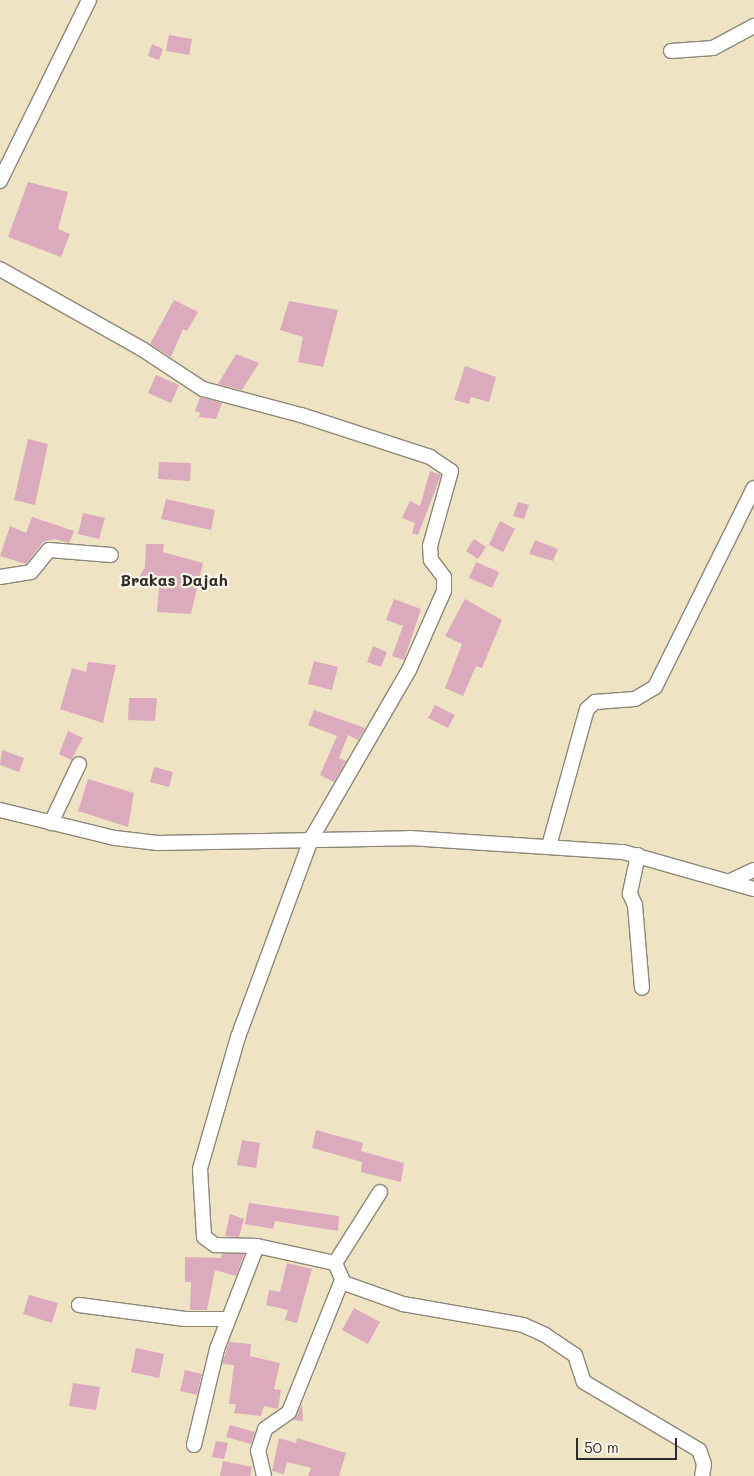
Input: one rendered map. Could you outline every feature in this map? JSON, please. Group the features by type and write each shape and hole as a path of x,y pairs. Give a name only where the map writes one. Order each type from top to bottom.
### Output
{"street":[{"path":"0,181 89,0"},
{"path":"671,51 713,48 754,26"},
{"path":"0,269 142,349 203,389 301,415 450,468 430,546 431,560 444,577 444,591 409,670 312,837 238,1037 200,1169 207,1242 257,1246 335,1262"},
{"path":"549,846 587,708 595,702 635,699 655,687 754,488"},
{"path":"0,577 31,572 49,550 111,555"},
{"path":"51,823 80,764"},
{"path":"0,810 51,823 158,843 312,837 549,846 638,855 754,889"},
{"path":"638,855 630,894 635,905 642,988"},
{"path":"730,881 754,870"},
{"path":"335,1262 380,1192"},
{"path":"194,1445 217,1349 257,1246"},
{"path":"264,1476 258,1451 265,1429 289,1412 342,1280 335,1262"},
{"path":"342,1280 403,1304 523,1324 545,1335 575,1355 584,1382 699,1450 704,1464 702,1476"},
{"path":"80,1305 185,1319 228,1319"}],"building":[{"path":"169,35 192,39 189,55 166,51"},
{"path":"152,44 163,49 159,60 148,56"},
{"path":"28,182 68,192 58,229 70,234 61,257 8,237"},
{"path":"174,300 198,312 187,331 183,329 171,357 150,344"},
{"path":"289,301 338,310 323,367 298,362 303,337 280,330"},
{"path":"236,354 259,363 242,390 218,384"},
{"path":"465,366 496,377 489,402 471,397 469,404 454,400"},
{"path":"156,375 179,385 171,403 148,393"},
{"path":"200,397 222,403 216,419 199,417 200,413 195,411"},
{"path":"28,439 48,444 35,505 14,500"},
{"path":"159,462 191,463 190,481 158,479"},
{"path":"430,471 441,475 418,535 412,533 415,523 402,518 410,501 420,506"},
{"path":"166,499 215,510 211,530 161,519"},
{"path":"518,502 529,505 524,519 513,516"},
{"path":"83,513 105,518 99,539 78,534"},
{"path":"32,517 74,531 69,543 55,539 43,542 26,564 0,556 10,526 26,533"},
{"path":"500,521 515,529 503,552 489,545"},
{"path":"474,539 486,547 478,559 466,551"},
{"path":"535,540 558,549 553,561 529,554"},
{"path":"146,544 164,544 163,552 203,563 191,614 157,612 159,587 137,581 145,567"},
{"path":"476,562 499,572 492,588 469,578"},
{"path":"394,599 421,609 404,660 392,656 403,626 386,620"},
{"path":"465,599 502,620 482,668 476,666 463,696 445,688 462,644 445,636"},
{"path":"373,646 387,652 381,667 367,662"},
{"path":"314,661 338,667 332,690 308,684"},
{"path":"88,662 116,665 103,723 60,709 72,668 86,672"},
{"path":"129,698 157,698 155,721 128,720"},
{"path":"435,705 455,715 448,728 428,718"},
{"path":"314,710 365,728 358,740 348,735 339,758 346,761 334,782 320,775 337,736 308,725"},
{"path":"68,731 83,738 71,760 59,754"},
{"path":"2,750 24,758 19,772 0,765"},
{"path":"154,767 173,772 169,787 150,782"},
{"path":"88,779 134,793 128,827 78,811"},
{"path":"316,1130 363,1143 361,1151 404,1163 401,1182 361,1172 362,1162 312,1148"},
{"path":"242,1140 260,1143 256,1168 237,1165"},
{"path":"249,1203 339,1216 338,1231 275,1221 273,1229 245,1224"},
{"path":"230,1214 244,1219 239,1237 225,1236"},
{"path":"222,1254 244,1254 236,1276 215,1270 207,1310 190,1310 191,1282 185,1282 185,1257 221,1258"},
{"path":"287,1263 312,1269 297,1323 285,1320 288,1310 266,1305 269,1290 280,1292"},
{"path":"29,1295 58,1303 52,1323 23,1314"},
{"path":"354,1308 380,1322 368,1344 342,1330"},
{"path":"229,1342 251,1344 250,1356 280,1363 274,1389 281,1390 278,1409 264,1406 261,1416 234,1413 236,1404 229,1404 234,1365 222,1364"},
{"path":"136,1348 164,1354 159,1378 131,1372"},
{"path":"185,1370 202,1374 197,1395 180,1391"},
{"path":"73,1383 100,1387 96,1410 69,1406"},
{"path":"302,1404 303,1421 293,1420 297,1415"},
{"path":"230,1425 255,1432 251,1444 226,1437"},
{"path":"279,1438 296,1443 297,1438 346,1453 339,1476 308,1476 311,1468 287,1462 284,1474 272,1471"},
{"path":"216,1441 228,1443 224,1459 212,1457"},
{"path":"223,1461 252,1467 250,1476 220,1476"}],"district":[{"name":"Brakas Dajah","path":"174,580"}]}
